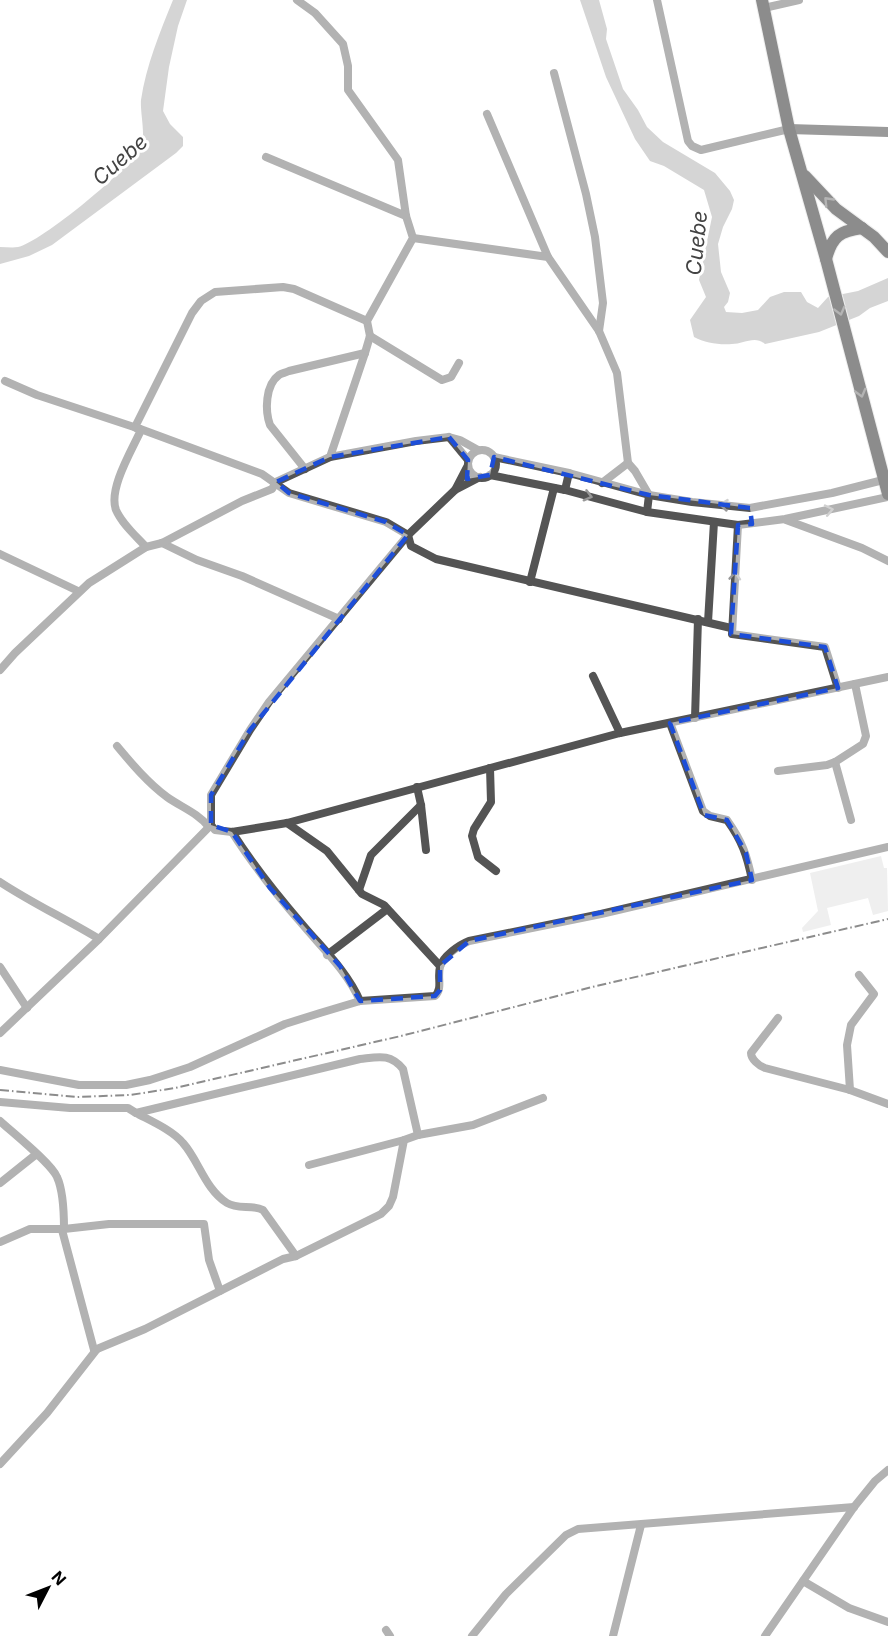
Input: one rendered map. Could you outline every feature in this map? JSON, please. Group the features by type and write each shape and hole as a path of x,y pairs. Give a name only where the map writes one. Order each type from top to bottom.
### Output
{"main road":[{"path":"763,4 789,129 886,479 888,496"},
{"path":"789,129 888,132"},
{"path":"803,173 836,209 874,237 888,252"},
{"path":"826,259 830,244 835,238 851,229 862,228"}],"street":[{"path":"297,0 315,13 343,44 348,66 348,90 398,160 406,216 413,238 367,321 370,336 330,457"},
{"path":"657,0 688,141 692,146 701,150 789,129"},
{"path":"763,4 799,0"},
{"path":"554,72 595,237 603,303 599,332"},
{"path":"487,114 548,257 599,332 617,373 628,463 649,495 647,512"},
{"path":"266,157 406,216"},
{"path":"413,238 548,257"},
{"path":"146,547 120,517 114,502 116,487 138,429 192,313 201,301 215,292 272,287 294,289 367,321"},
{"path":"370,336 442,380 451,377 459,363"},
{"path":"305,469 270,425 267,417 267,403 270,388 279,375 365,353"},
{"path":"5,381 37,395 262,474 289,493 386,522 408,535 411,546 436,559 731,628"},
{"path":"0,670 78,591 146,547 162,543 242,501 272,489 276,482 330,457 449,437 478,450 487,451 494,457 569,473 649,495 750,508 832,493 886,479"},
{"path":"449,437 468,463 472,473 480,477"},
{"path":"455,490 470,456 478,450"},
{"path":"490,475 495,467 494,457"},
{"path":"602,483 628,463"},
{"path":"564,490 569,473"},
{"path":"0,1033 99,939 210,826 211,795 269,702 408,535 455,490 480,477 490,475 564,490 647,512 738,525 785,519 888,496"},
{"path":"530,582 554,488"},
{"path":"750,508 752,524"},
{"path":"785,519 887,558"},
{"path":"708,622 714,522"},
{"path":"738,525 732,634 825,647 838,688"},
{"path":"162,543 197,560 242,576 339,619"},
{"path":"0,554 78,591"},
{"path":"695,718 698,620"},
{"path":"593,676 620,733"},
{"path":"117,746 166,796 215,830 232,832 287,823 620,733 888,677"},
{"path":"778,771 827,765 866,741 855,684"},
{"path":"670,723 703,812 727,820 741,840 752,879"},
{"path":"835,762 851,820"},
{"path":"490,768 491,802 472,836 478,857 496,872"},
{"path":"417,787 426,850"},
{"path":"358,890 371,855 421,805"},
{"path":"287,823 327,851 358,890 368,898 384,905 386,910 440,966"},
{"path":"232,832 270,888 327,955 340,966 353,985 360,1001"},
{"path":"0,1070 79,1085 126,1085 150,1080 190,1067 285,1024 360,1001 431,998 440,990 440,966 453,951 469,940 888,847"},
{"path":"0,882 29,901 99,939"},
{"path":"327,955 386,910"},
{"path":"0,967 27,1008"},
{"path":"850,1090 847,1045 851,1025 874,994 859,975"},
{"path":"778,1018 751,1053 758,1064 765,1068 850,1090 888,1104"},
{"path":"136,1113 360,1059 391,1058 404,1069 418,1135"},
{"path":"309,1165 418,1135 473,1125 543,1098"},
{"path":"0,1102 70,1108 128,1108 180,1139 191,1153 209,1185 228,1204 263,1210 296,1256"},
{"path":"0,1121 38,1155 57,1177 64,1211 64,1229 62,1230 91,1340 94,1350 97,1349"},
{"path":"0,1464 47,1413 97,1349 145,1329 386,1210 393,1197 404,1140"},
{"path":"0,1183 38,1155"},
{"path":"0,1242 30,1229 64,1229 110,1224 204,1224 208,1260 220,1291"},
{"path":"765,1636 854,1507 875,1481 888,1470"},
{"path":"472,1636 506,1594 566,1535 578,1529 854,1507"},
{"path":"614,1636 640,1525"},
{"path":"803,1581 849,1608 888,1622"}],"highlighted area":[{"path":"449,437 468,460 467,479 490,475 494,457 649,495 750,508 752,524 738,525 731,634 825,647 838,688 670,723 704,815 727,820 746,853 752,880 469,941 440,966 440,990 435,996 360,1001 340,966 270,888 232,832 211,825 211,795 250,730 408,535 386,522 289,493 276,482 330,457"}],"shaded area":[{"path":"173,0 187,0 178,26 169,67 163,111 170,124 183,137 183,146 52,245 29,256 0,264 0,247 18,247 46,232 105,186 135,156 142,141 141,100 146,75"},
{"path":"580,0 599,0 607,29 606,39 623,89 647,127 663,142 715,173 730,191 734,200 732,209 718,244 721,272 730,293 724,307 726,312 742,313 758,310 770,297 784,292 801,292 807,302 818,308 828,297 858,291 888,278 888,301 819,332 765,344 753,340 736,344 717,344 694,337 690,320 706,297 699,280 712,217 704,190 664,166 650,161 635,139 606,77"},
{"path":"881,856 884,868 887,868 888,911 873,915 868,898 827,908 831,925 803,932 802,928 818,911 810,873"}],"railway":[{"path":"0,1090 77,1097 130,1095 175,1088 401,1036 592,987 888,919"}],"water label":[{"name":"Cuebe","path":"120,160"},
{"name":"Cuebe","path":"697,243"}]}
